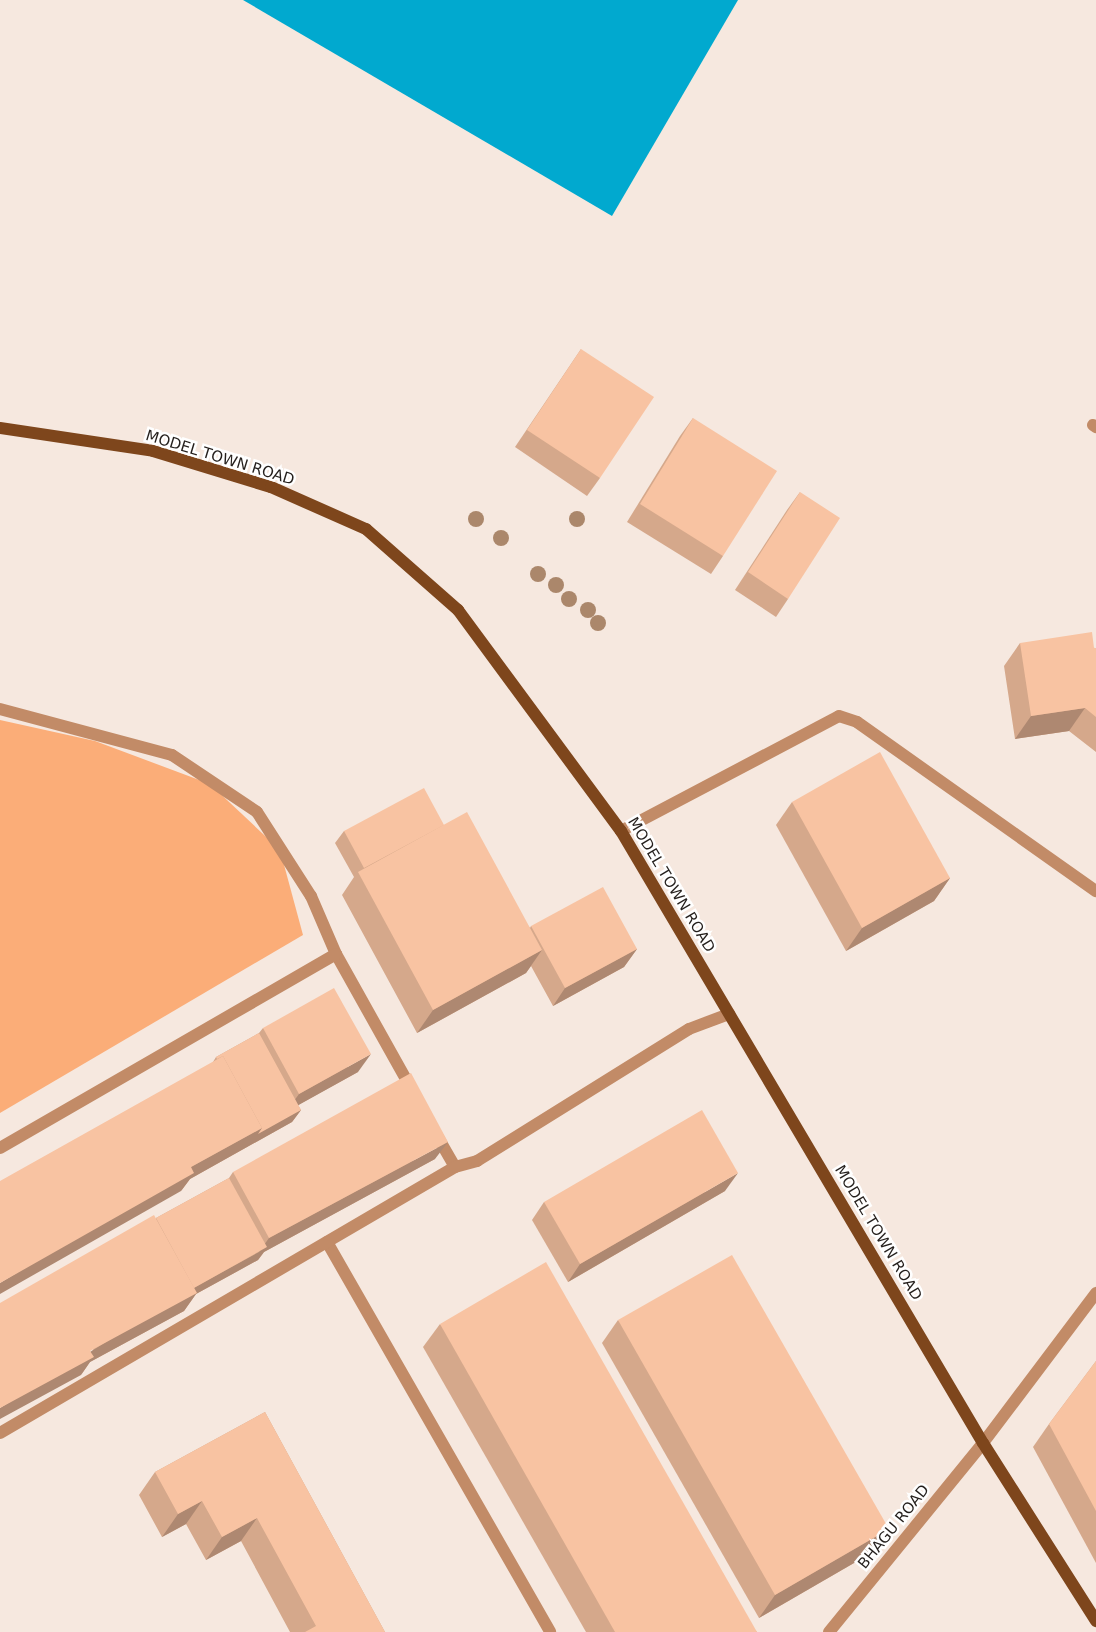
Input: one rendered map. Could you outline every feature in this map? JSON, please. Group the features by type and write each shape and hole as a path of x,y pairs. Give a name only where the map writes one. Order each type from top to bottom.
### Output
{"main road":[{"name":"MODEL TOWN ROAD","path":"0,428 153,451 271,487 366,529 458,610 621,832 983,1443 1096,1621"}],"street":[{"path":"0,709 172,755 256,812 311,896 336,954 417,1099"},
{"path":"621,832 839,716 857,722 1096,891"},
{"path":"0,1148 336,954"},
{"path":"0,1433 455,1167 477,1161 689,1029 729,1014"},
{"path":"431,1124 455,1167"},
{"path":"327,1242 544,1630"},
{"name":"BHAGU ROAD","path":"830,1632 983,1443 1096,1293"}],"shaded area":[{"path":"0,720 95,741 210,784 280,850 303,935 0,1113"}],"water":[{"path":"243,0 738,0 612,216"}],"building":[{"path":"581,349 654,397 600,478 527,430"},
{"path":"693,418 777,471 723,556 640,504"},
{"path":"800,492 840,518 788,599 748,572"},
{"path":"1092,632 1094,648 1096,648 1096,717 1085,708 1031,716 1020,643"},
{"path":"880,752 950,878 862,928 792,802"},
{"path":"424,788 444,825 364,868 344,831"},
{"path":"467,812 542,950 433,1010 358,872"},
{"path":"603,887 637,949 565,988 531,926"},
{"path":"334,988 371,1054 299,1094 263,1028"},
{"path":"259,1033 301,1110 258,1134 262,1128 223,1056 217,1059 216,1057"},
{"path":"223,1056 262,1128 191,1167 194,1173 0,1283 0,1181"},
{"path":"411,1073 448,1142 269,1238 233,1172"},
{"path":"702,1110 738,1173 580,1264 544,1202"},
{"path":"229,1178 267,1247 194,1288 156,1218"},
{"path":"154,1215 197,1293 90,1351 94,1357 0,1408 0,1303"},
{"path":"732,1255 889,1529 775,1595 618,1320"},
{"path":"546,1262 757,1632 615,1632 440,1324"},
{"path":"1096,1361 1096,1511 1049,1424"},
{"path":"265,1412 385,1632 305,1632 316,1626 257,1518 222,1537 202,1501 178,1514 155,1472"}]}
